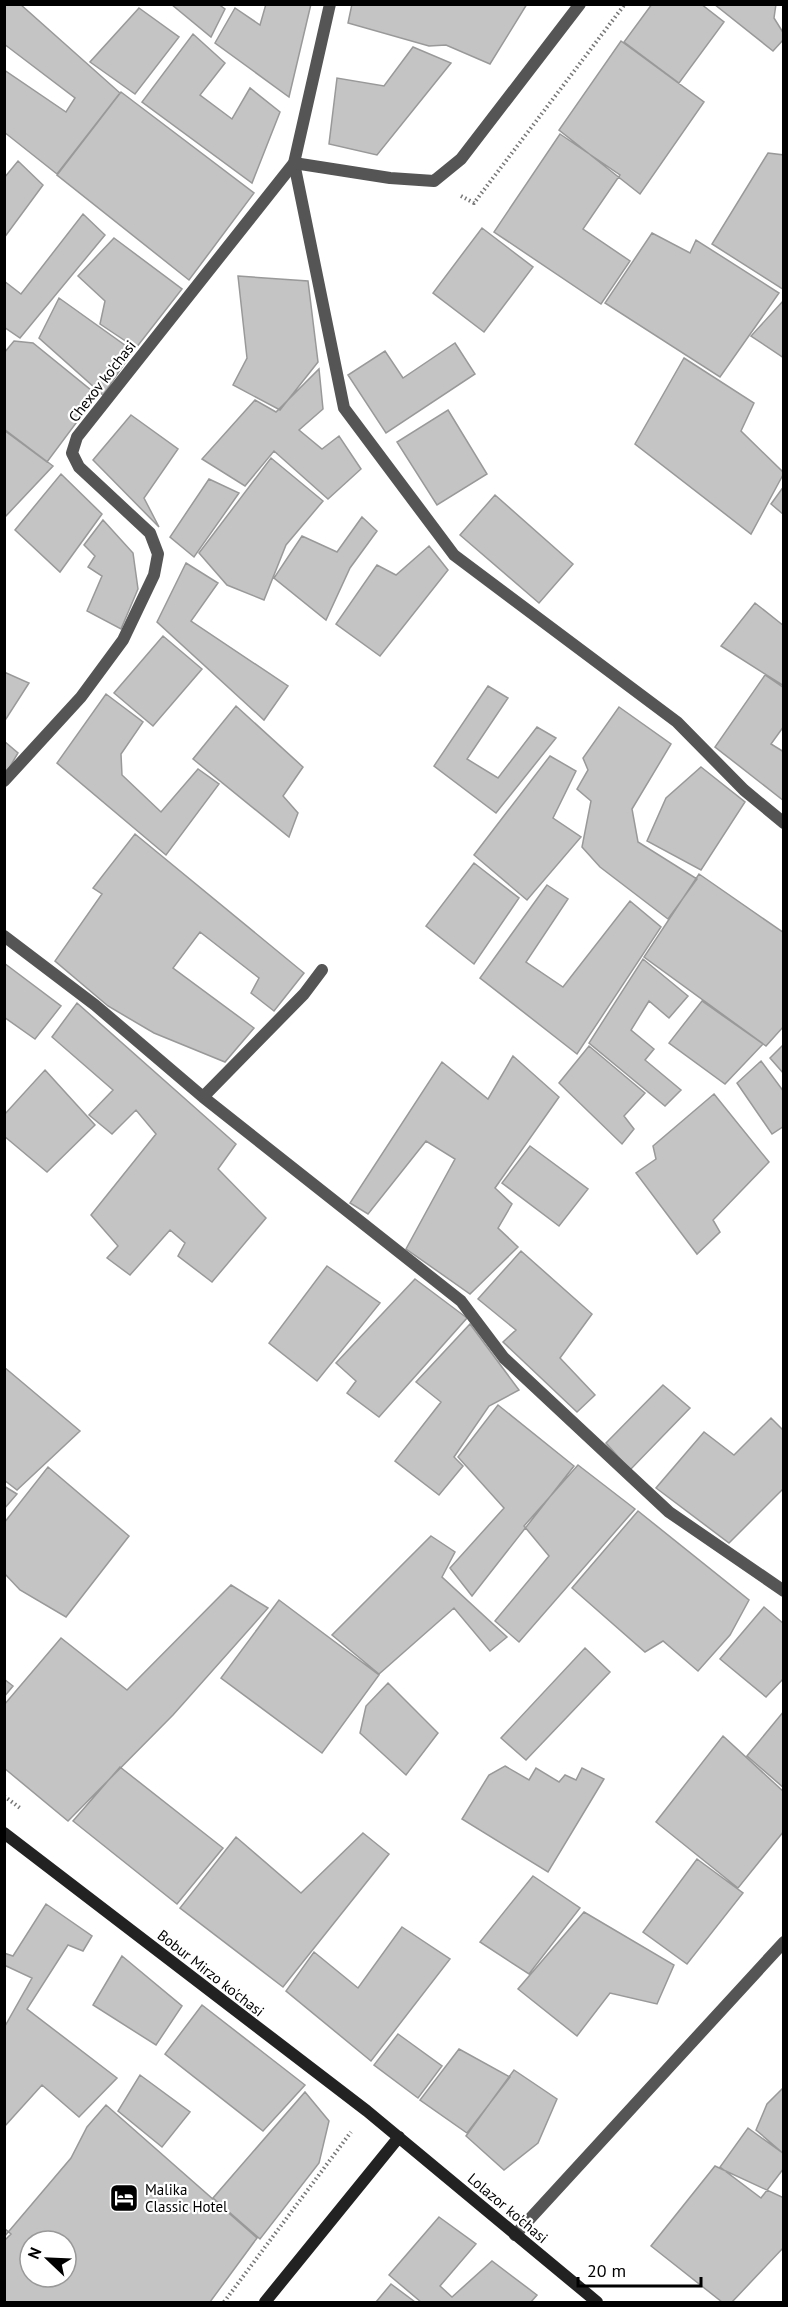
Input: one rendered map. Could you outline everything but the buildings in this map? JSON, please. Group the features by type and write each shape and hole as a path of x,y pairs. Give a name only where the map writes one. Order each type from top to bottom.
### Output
{"street":[{"name":"Chexov ko'chasi","path":"4,781 81,697 123,640 154,575 158,554 150,533 79,467 72,453 76,437 294,163 330,4"},
{"path":"580,4 461,159 434,181 390,178 294,163 344,408 454,555 677,723 744,790 783,824"},
{"path":"4,936 95,1005 203,1097 461,1301 504,1358 669,1512 783,1591"},
{"path":"203,1097 304,994 322,970"},
{"name":"Bobur Mirzo ko'chasi","path":"4,1833 399,2137"},
{"path":"516,2235 783,1942"},
{"path":"266,2302 399,2137"},
{"name":"Lolazor ko'chasi","path":"399,2137 597,2302"}],"path":[{"path":"434,181 474,203 625,4"}],"place":[{"name":"Malika Classic Hotel","path":"124,2198"}]}
